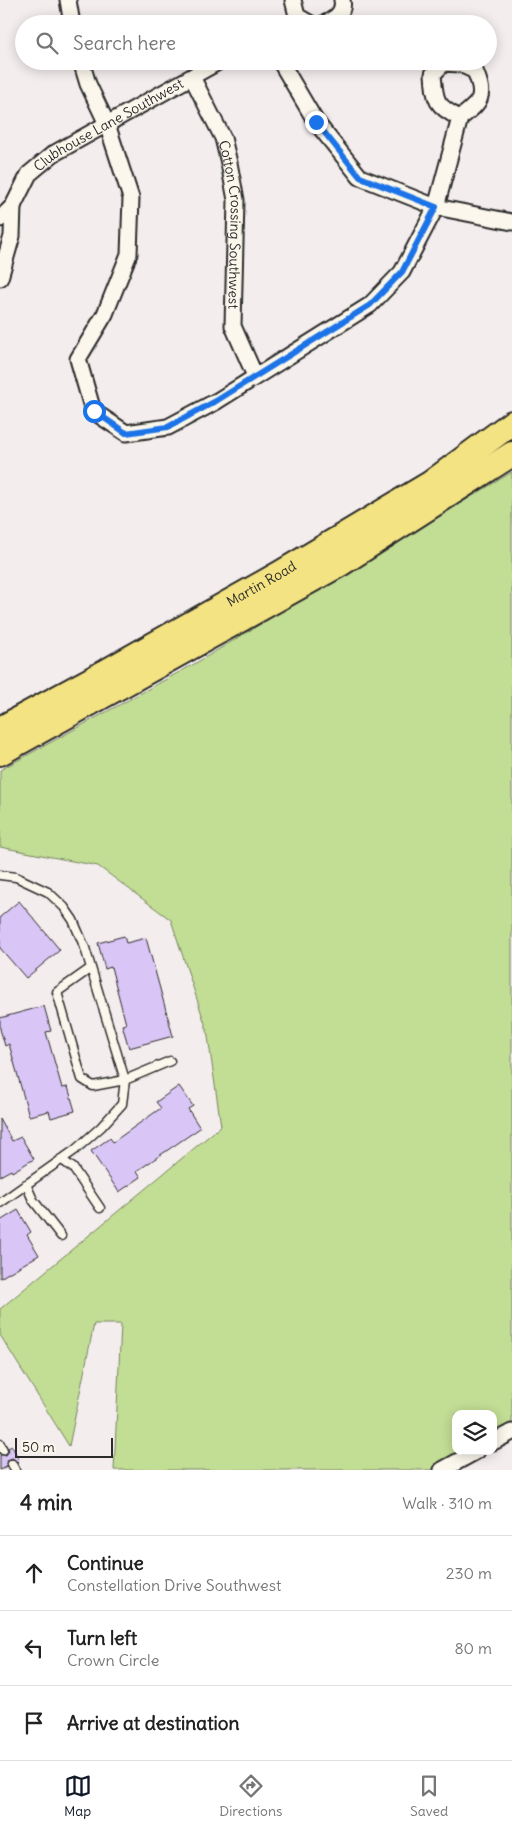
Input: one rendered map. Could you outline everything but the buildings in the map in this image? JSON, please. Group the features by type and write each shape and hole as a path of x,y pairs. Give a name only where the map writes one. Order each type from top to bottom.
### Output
{"main road":[{"name":"Martin Road","path":"0,728 107,671 431,483 512,423"},
{"name":"Martin Road","path":"0,753 342,563 512,454"}],"street":[{"path":"68,0 70,15"},
{"path":"292,15 293,0"},
{"path":"338,15 341,12 342,0"},
{"path":"84,70 88,84 107,124 131,198 128,254 105,314 78,359 94,411 126,433 168,427 216,401 370,305 402,272 436,207 460,118"},
{"name":"Clubhouse Lane Southwest","path":"0,218 13,206 29,174 53,154 204,70"},
{"path":"285,70 316,122 360,177 436,207 512,222"},
{"name":"Cotton Crossing Southwest","path":"192,77 223,138 229,163 236,200 233,326 255,376"},
{"name":"Clubhouse Lane Southwest","path":"0,278 12,236 13,206"},
{"path":"497,1440 512,1432"},
{"path":"442,1470 469,1455"}],"lane":[{"path":"0,875 16,877 34,884 48,892 64,907 78,930 125,1080 122,1104 101,1127 61,1159 0,1202"},
{"path":"91,968 57,992 82,1079 94,1086 125,1080 170,1061"},
{"path":"61,1159 73,1168 100,1208"},
{"path":"26,1184 33,1200 62,1236"}],"green space":[{"path":"512,472 512,1425 497,1433 497,1410 452,1410 452,1455 457,1455 430,1470 114,1470 121,1324 94,1324 69,1446 0,1335 0,1309 221,1126 207,1030 171,920 98,866 0,847 0,770 196,663"}],"route":[{"path":"94,411 126,433 168,427 216,401 370,305 402,272 436,207 360,177 316,122"}]}
